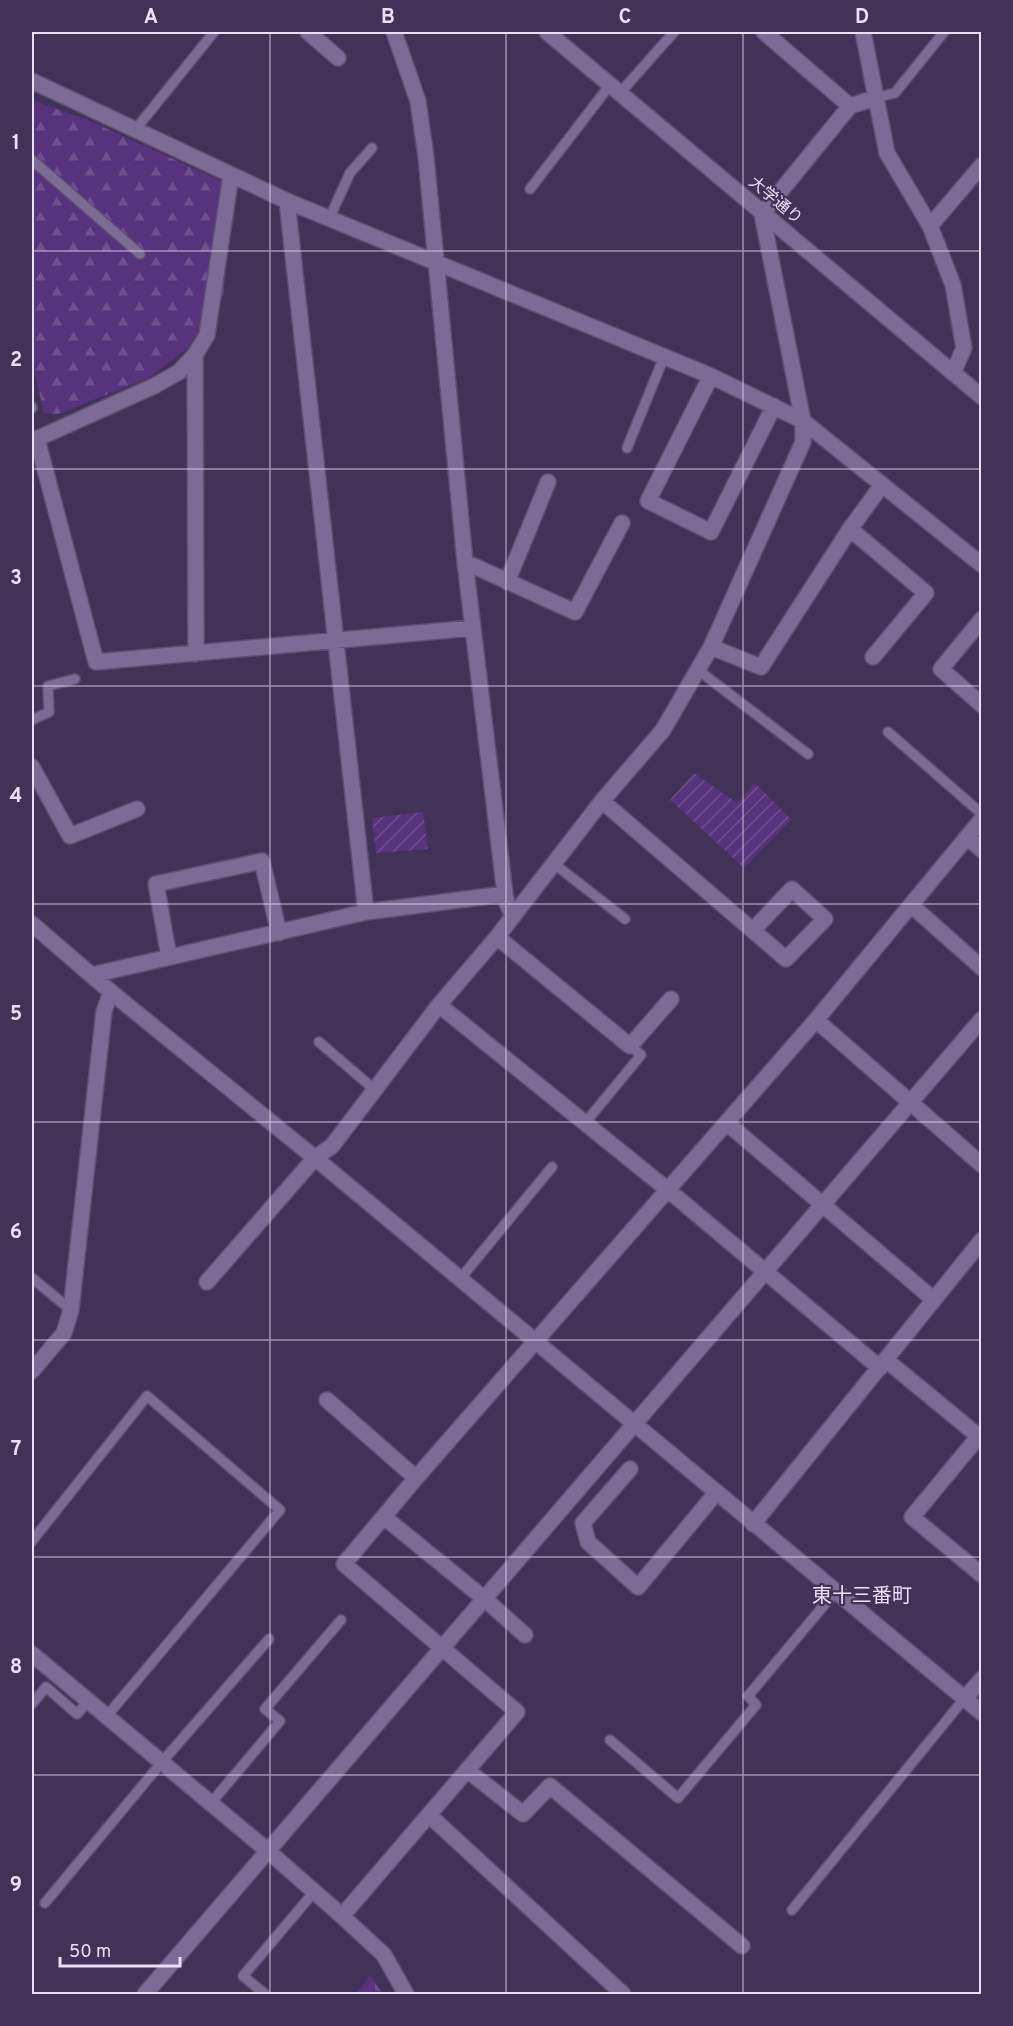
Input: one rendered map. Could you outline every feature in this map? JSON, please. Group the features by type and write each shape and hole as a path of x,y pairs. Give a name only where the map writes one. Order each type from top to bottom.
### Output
{"street":[{"path":"308,32 338,58"},
{"path":"394,32 418,101 427,168 472,628 505,894 513,915"},
{"name":"大学通り","path":"547,32 981,397"},
{"path":"764,32 850,106"},
{"path":"863,32 887,153 930,226 953,285 964,348 953,373"},
{"path":"32,81 287,201 711,376 774,406 803,421 981,565"},
{"path":"207,1282 315,1158 332,1146 440,1005 602,801 663,730 711,647 803,442 803,421 762,214 850,106 875,98"},
{"path":"930,226 981,165"},
{"path":"231,175 207,335 195,354 179,372 154,386 34,440 96,662 472,628"},
{"path":"287,201 366,912"},
{"path":"195,354 195,654"},
{"path":"711,376 648,501 711,532 774,406"},
{"path":"507,582 548,482"},
{"path":"711,647 761,667 850,529 882,485"},
{"path":"465,562 575,612 622,523"},
{"path":"850,529 926,593 873,657"},
{"path":"981,620 941,669 981,705"},
{"path":"32,767 70,836 137,809"},
{"path":"602,801 754,929 786,959 825,919 792,889 754,929"},
{"path":"342,1916 517,1712 444,1647 344,1564 416,1478 816,1020 967,837 981,816"},
{"path":"967,837 981,850"},
{"path":"169,957 156,884 262,861 279,933"},
{"path":"92,975 366,912 505,894"},
{"path":"911,905 981,968"},
{"path":"32,924 981,1713"},
{"path":"496,937 630,1046 671,999"},
{"path":"32,1371 64,1333 71,1310 104,1011 111,992"},
{"path":"440,1005 765,1272 980,1438 912,1517 981,1575"},
{"path":"146,1995 981,1019"},
{"path":"816,1020 981,1165"},
{"path":"727,1123 933,1299"},
{"path":"753,1524 981,1240"},
{"path":"327,1400 416,1478"},
{"path":"630,1469 583,1523 588,1542 638,1587 716,1493"},
{"path":"384,1518 486,1600 525,1635"},
{"path":"32,1654 268,1851 342,1916 384,1955 406,1995"},
{"path":"964,1699 981,1679"},
{"path":"467,1770 523,1814 550,1786 742,1946"},
{"path":"429,1815 624,1995"}],"lane":[{"path":"135,130 213,32"},
{"path":"530,189 615,89 674,32"},
{"path":"875,98 895,93 944,32"},
{"path":"329,219 350,173 372,148"},
{"path":"32,160 140,254"},
{"path":"627,448 664,357"},
{"path":"698,670 808,754"},
{"path":"32,720 49,712 48,686 75,679"},
{"path":"888,732 981,816"},
{"path":"553,863 625,919"},
{"path":"319,1042 375,1090"},
{"path":"585,1123 641,1055 630,1046"},
{"path":"460,1278 552,1167"},
{"path":"32,1278 71,1310"},
{"path":"32,1540 147,1396 280,1510 106,1717"},
{"path":"610,1740 678,1798 756,1705 748,1696 836,1591"},
{"path":"211,1803 280,1721 265,1709 341,1620"},
{"path":"45,1903 268,1639"},
{"path":"32,1704 46,1687 77,1714 88,1701"},
{"path":"792,1910 964,1699"},
{"path":"265,1995 243,1976 314,1892"}],"green space":[{"path":"32,100 90,121 226,183 230,212 223,296 188,348 148,378 58,414 44,413 32,361"},
{"path":"694,773 737,803 755,783 791,819 744,868 670,800"},
{"path":"423,812 428,849 376,853 372,818"},
{"path":"370,1976 383,1994 356,1994"}],"district":[{"name":"東十三番町","path":"862,1597"}]}
